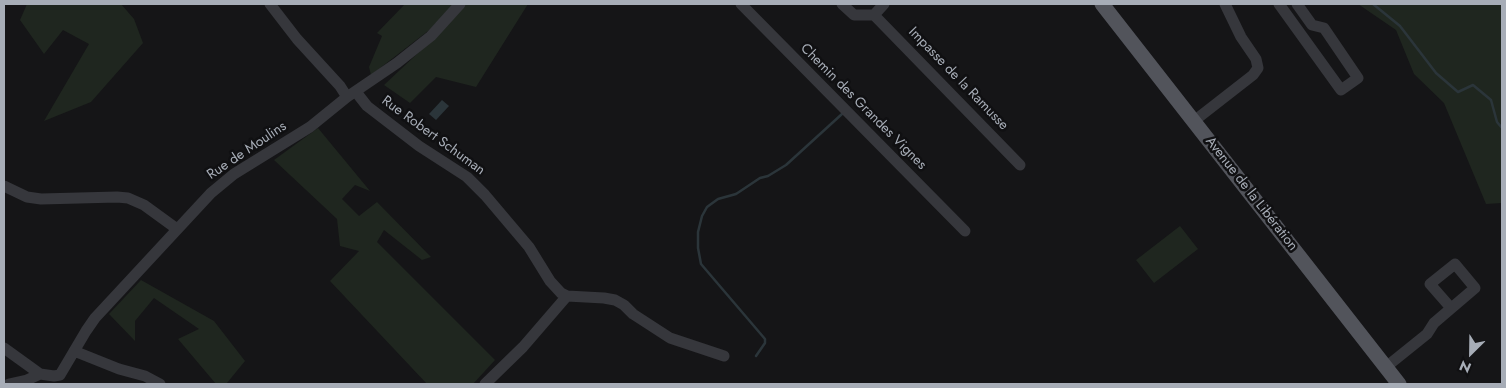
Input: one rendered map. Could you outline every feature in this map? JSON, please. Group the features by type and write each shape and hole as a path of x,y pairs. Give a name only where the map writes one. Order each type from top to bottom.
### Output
{"main road":[{"name":"Avenue de la Libération","path":"1102,4 1399,384"}],"street":[{"name":"Rue Robert Schuman","path":"270,4 297,39 340,86 419,146 467,177 486,195 529,247 550,281 561,293 567,296"},
{"name":"Rue de Moulins","path":"60,380 74,351 95,318 211,193 234,174 310,127 351,94 397,63 431,36 460,4"},
{"name":"Chemin des Grandes Vignes","path":"741,4 965,231"},
{"path":"842,4 854,15 874,15 884,4"},
{"path":"1194,121 1253,75 1258,68 1256,59 1241,37 1225,4"},
{"path":"1279,4 1341,90 1358,78 1324,28 1312,25 1297,4"},
{"name":"Impasse de la Ramusse","path":"874,15 1020,165"},
{"path":"4,186 27,197 41,199 128,198 144,205 177,229"},
{"path":"485,384 522,347 567,296 615,300 670,338 724,356"},
{"path":"1386,367 1427,334 1434,323 1451,308"},
{"path":"4,348 40,374 54,376 60,380"},
{"path":"74,351 119,369 145,376 160,384"},
{"path":"9,384 27,380 40,374"}],"shaded area":[{"path":"27,4 121,4 134,19 143,43 91,102 44,121 89,44 63,30 44,54 20,20"},
{"path":"405,4 455,4 428,31 371,75 369,67 382,36 377,33"},
{"path":"466,4 528,4 476,87 436,77 410,103 384,85 433,39"},
{"path":"1358,4 1502,4 1502,203 1486,204 1444,103 1414,74 1396,30"},
{"path":"442,100 449,106 436,120 429,114"},
{"path":"318,128 370,191 355,185 342,199 359,216 377,202 431,257 422,260 384,230 377,242 495,360 473,384 427,384 330,281 359,251 340,246 337,219 274,160"},
{"path":"1180,226 1198,249 1154,283 1136,260"},
{"path":"141,280 214,321 245,361 227,383 216,384 178,339 199,329 154,298 135,321 135,341 109,314"}],"waterway":[{"path":"1373,4 1400,26 1436,73 1458,92 1473,85 1491,100 1497,122 1502,128"},
{"path":"756,356 765,343 765,339 701,264 698,232 702,216 707,207 718,199 736,194 760,178 768,176 786,165 842,114"}]}
